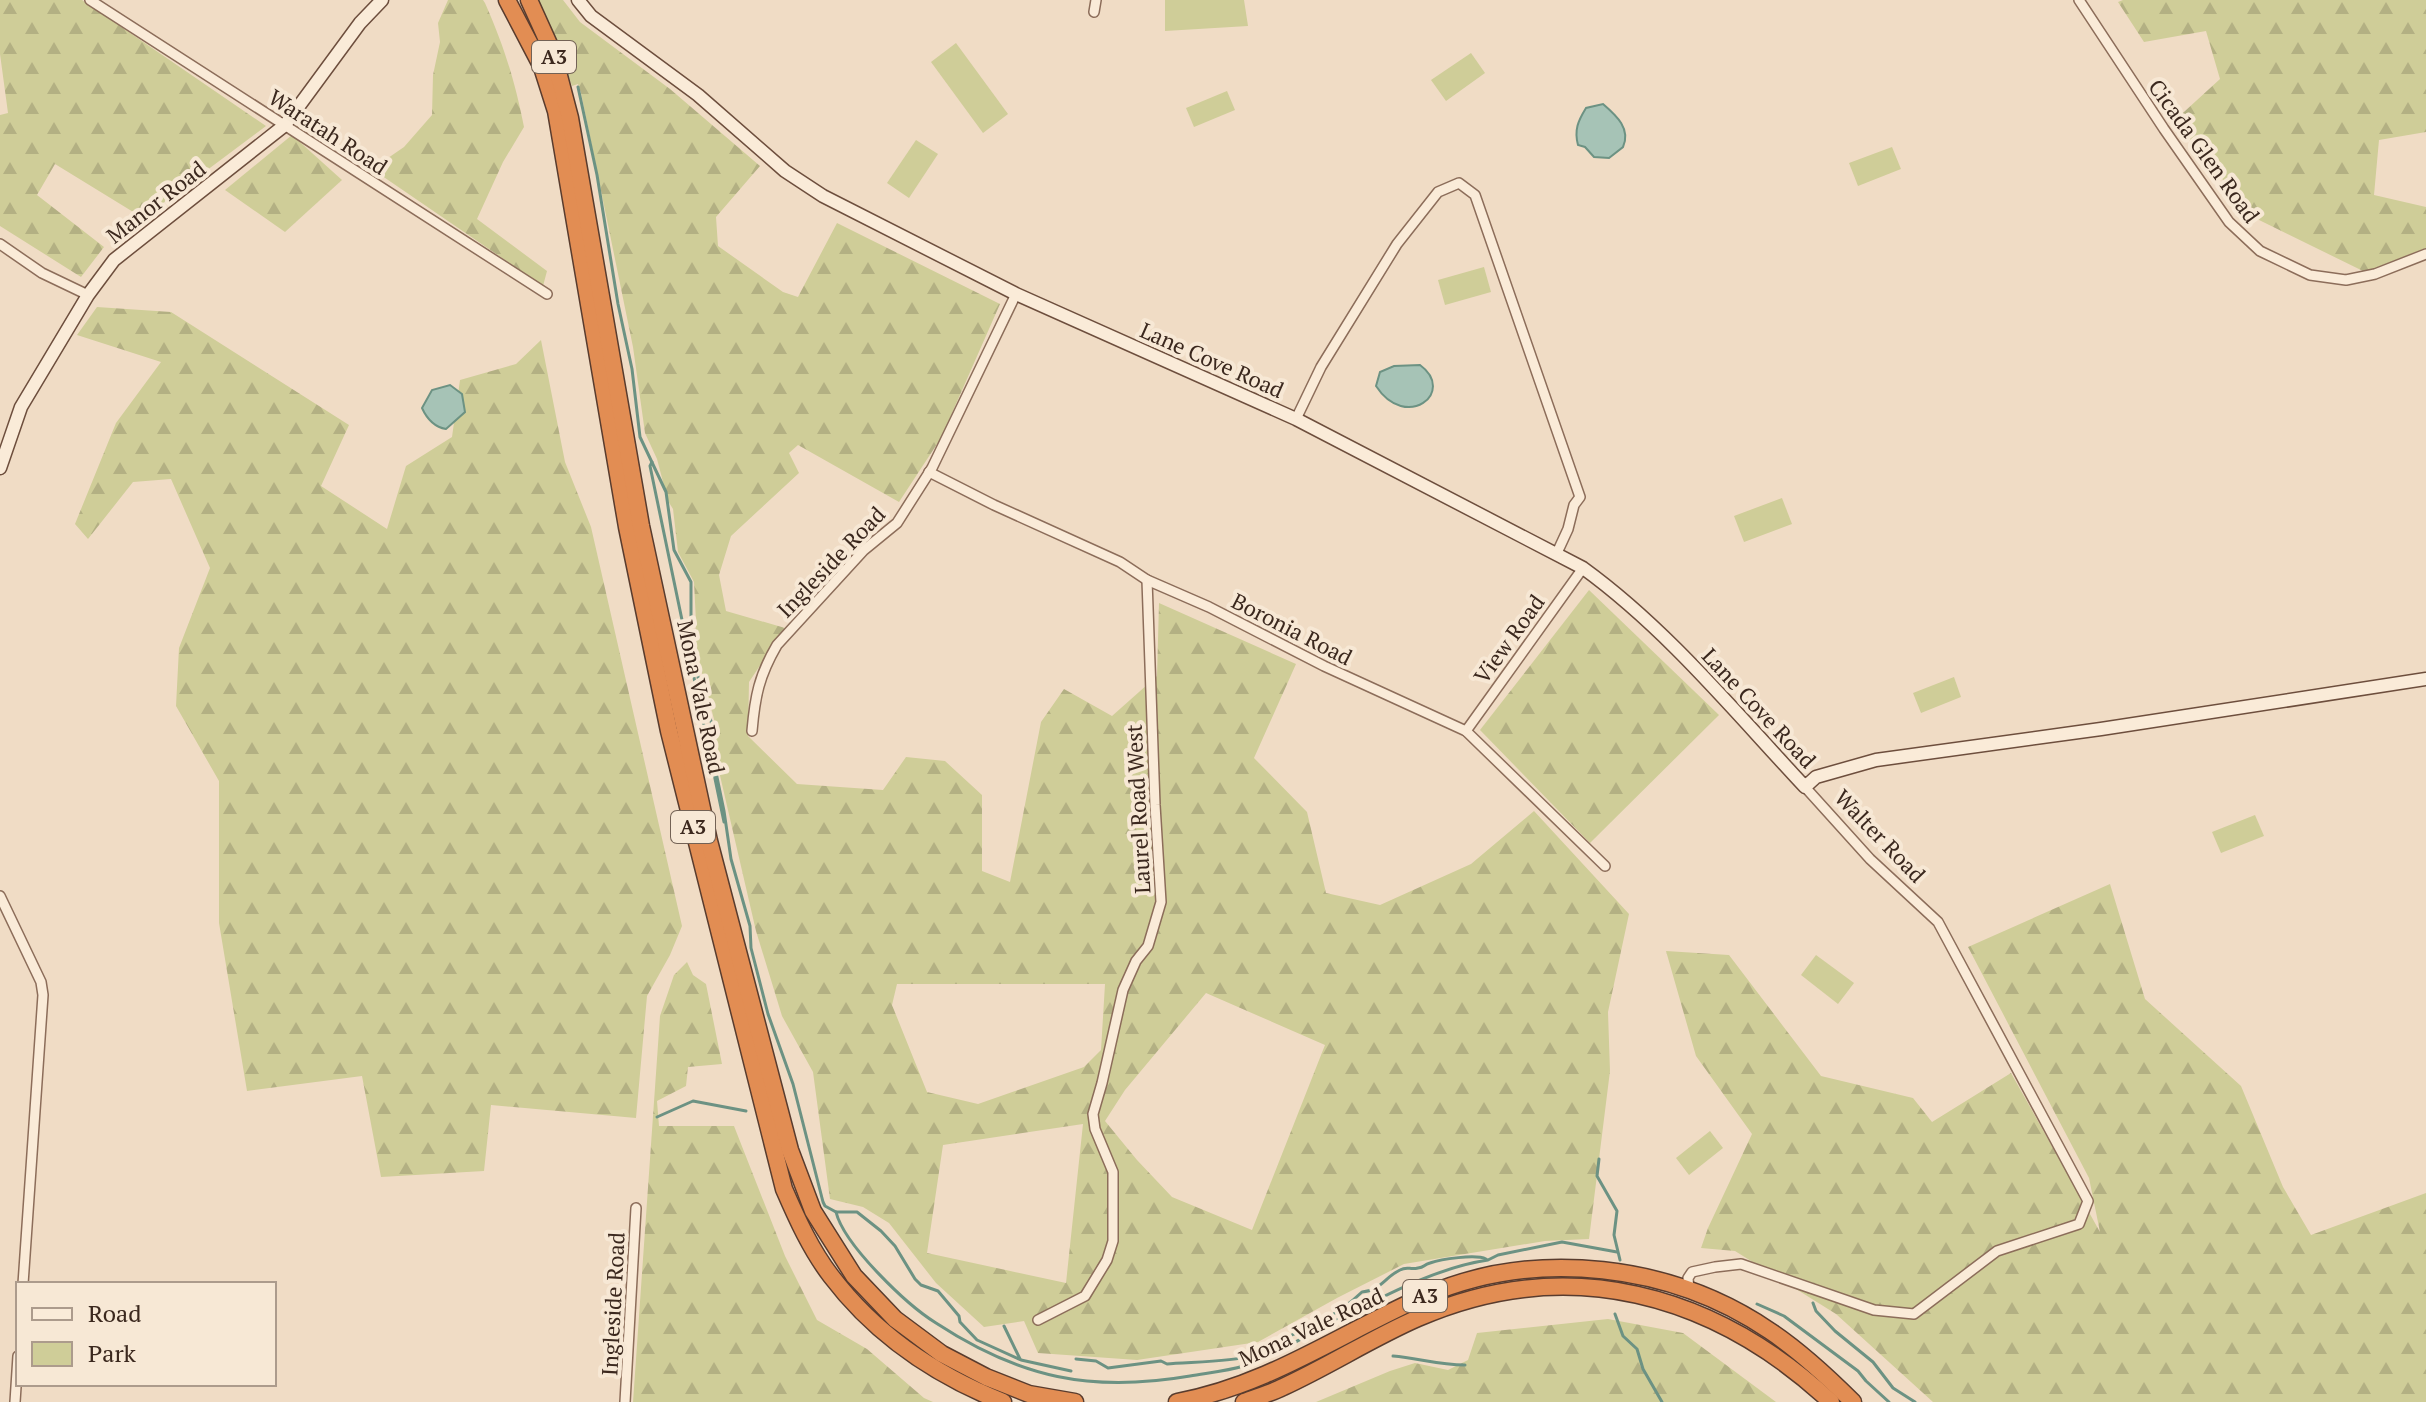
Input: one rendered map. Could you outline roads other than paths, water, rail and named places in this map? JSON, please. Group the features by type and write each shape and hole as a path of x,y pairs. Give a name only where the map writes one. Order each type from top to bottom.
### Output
{"highway":[{"name":"Mona Vale Road","path":"507,0 542,67 556,111 627,527 669,731 784,1189 829,1274 853,1302 904,1349 937,1371 1003,1402"},
{"name":"Mona Vale Road","path":"529,0 553,53 570,118 641,526 709,841 790,1150 813,1211 854,1276 895,1319 942,1354 986,1377 1029,1394 1075,1402"},
{"name":"Mona Vale Road","path":"1177,1402 1211,1396 1269,1374 1429,1294 1521,1270 1573,1268 1631,1274 1725,1304 1770,1330 1802,1354 1853,1402"},
{"name":"Mona Vale Road","path":"1244,1402 1283,1388 1417,1318 1460,1302 1493,1293 1565,1287 1625,1293 1688,1309 1751,1339 1831,1402"}],"street":[{"name":"Waratah Road","path":"90,0 547,294"},
{"name":"Manor Road","path":"0,468 21,407 88,295 114,260 285,125 360,23 382,0"},
{"name":"Lane Cove Road","path":"578,0 591,16 698,95 785,171 823,196 1016,294 1296,419 1583,568 1620,595 1653,625 1805,787"},
{"path":"1094,12 1096,0"},
{"name":"Cicada Glen Road","path":"2079,0 2229,222 2260,251 2310,275 2346,280 2375,274 2426,254"},
{"path":"1296,419 1321,367 1397,244 1438,192 1459,183 1475,195 1580,497 1574,505 1568,529 1556,555"},
{"path":"0,244 42,273 88,295"},
{"name":"Ingleside Road","path":"752,731 755,693 766,663 777,645 832,582 897,523 929,472 1016,294"},
{"name":"Boronia Road","path":"929,472 1120,562 1147,580 1209,607 1324,666 1466,731 1605,866"},
{"name":"View Road","path":"1466,731 1583,568"},
{"name":"Laurel Road West","path":"1038,1320 1085,1296 1107,1260 1113,1241 1113,1172 1095,1129 1093,1114 1118,1006 1136,961 1148,946 1161,902 1147,580"},
{"name":"Walter Road","path":"1689,1290 1688,1278 1692,1272 1741,1264 1874,1310 1914,1314 1997,1251 2079,1224 2088,1201 1938,922 1870,859 1805,787 1816,777 1876,760 2426,679"},
{"path":"0,896 41,982 43,995 23,1282"},
{"name":"Ingleside Road","path":"625,1402 636,1208"}],"waterway":[{"path":"578,87 632,369 640,437 666,492 674,550 691,582 691,633 699,683 714,731 712,753 731,859 750,926 751,948 768,1014 793,1084 823,1202 836,1212 857,1212 881,1231 895,1246 915,1279 921,1285 938,1291 977,1340 1021,1360 1071,1371"},
{"path":"652,462 650,466 724,822"},
{"path":"657,1117 693,1101 746,1111"},
{"path":"1599,1159 1597,1176 1617,1211 1614,1235 1620,1260"},
{"path":"836,1212 851,1241 878,1273 909,1303 967,1342 1027,1368 1057,1376 1120,1383 1154,1381 1244,1366 1407,1286 1498,1255 1562,1242 1617,1252"},
{"path":"1076,1359 1096,1361 1108,1368 1161,1361 1167,1364 1241,1358 1328,1317 1362,1292 1373,1289 1402,1269 1420,1268 1435,1261 1458,1258 1486,1259"},
{"path":"1813,1303 1816,1311 1873,1362 1893,1388 1915,1402"},
{"path":"1757,1304 1784,1316 1858,1371 1889,1402"},
{"path":"1615,1314 1623,1336 1637,1349 1643,1369 1662,1402"},
{"path":"1004,1326 1020,1359"},
{"path":"1393,1356 1465,1365"}]}
